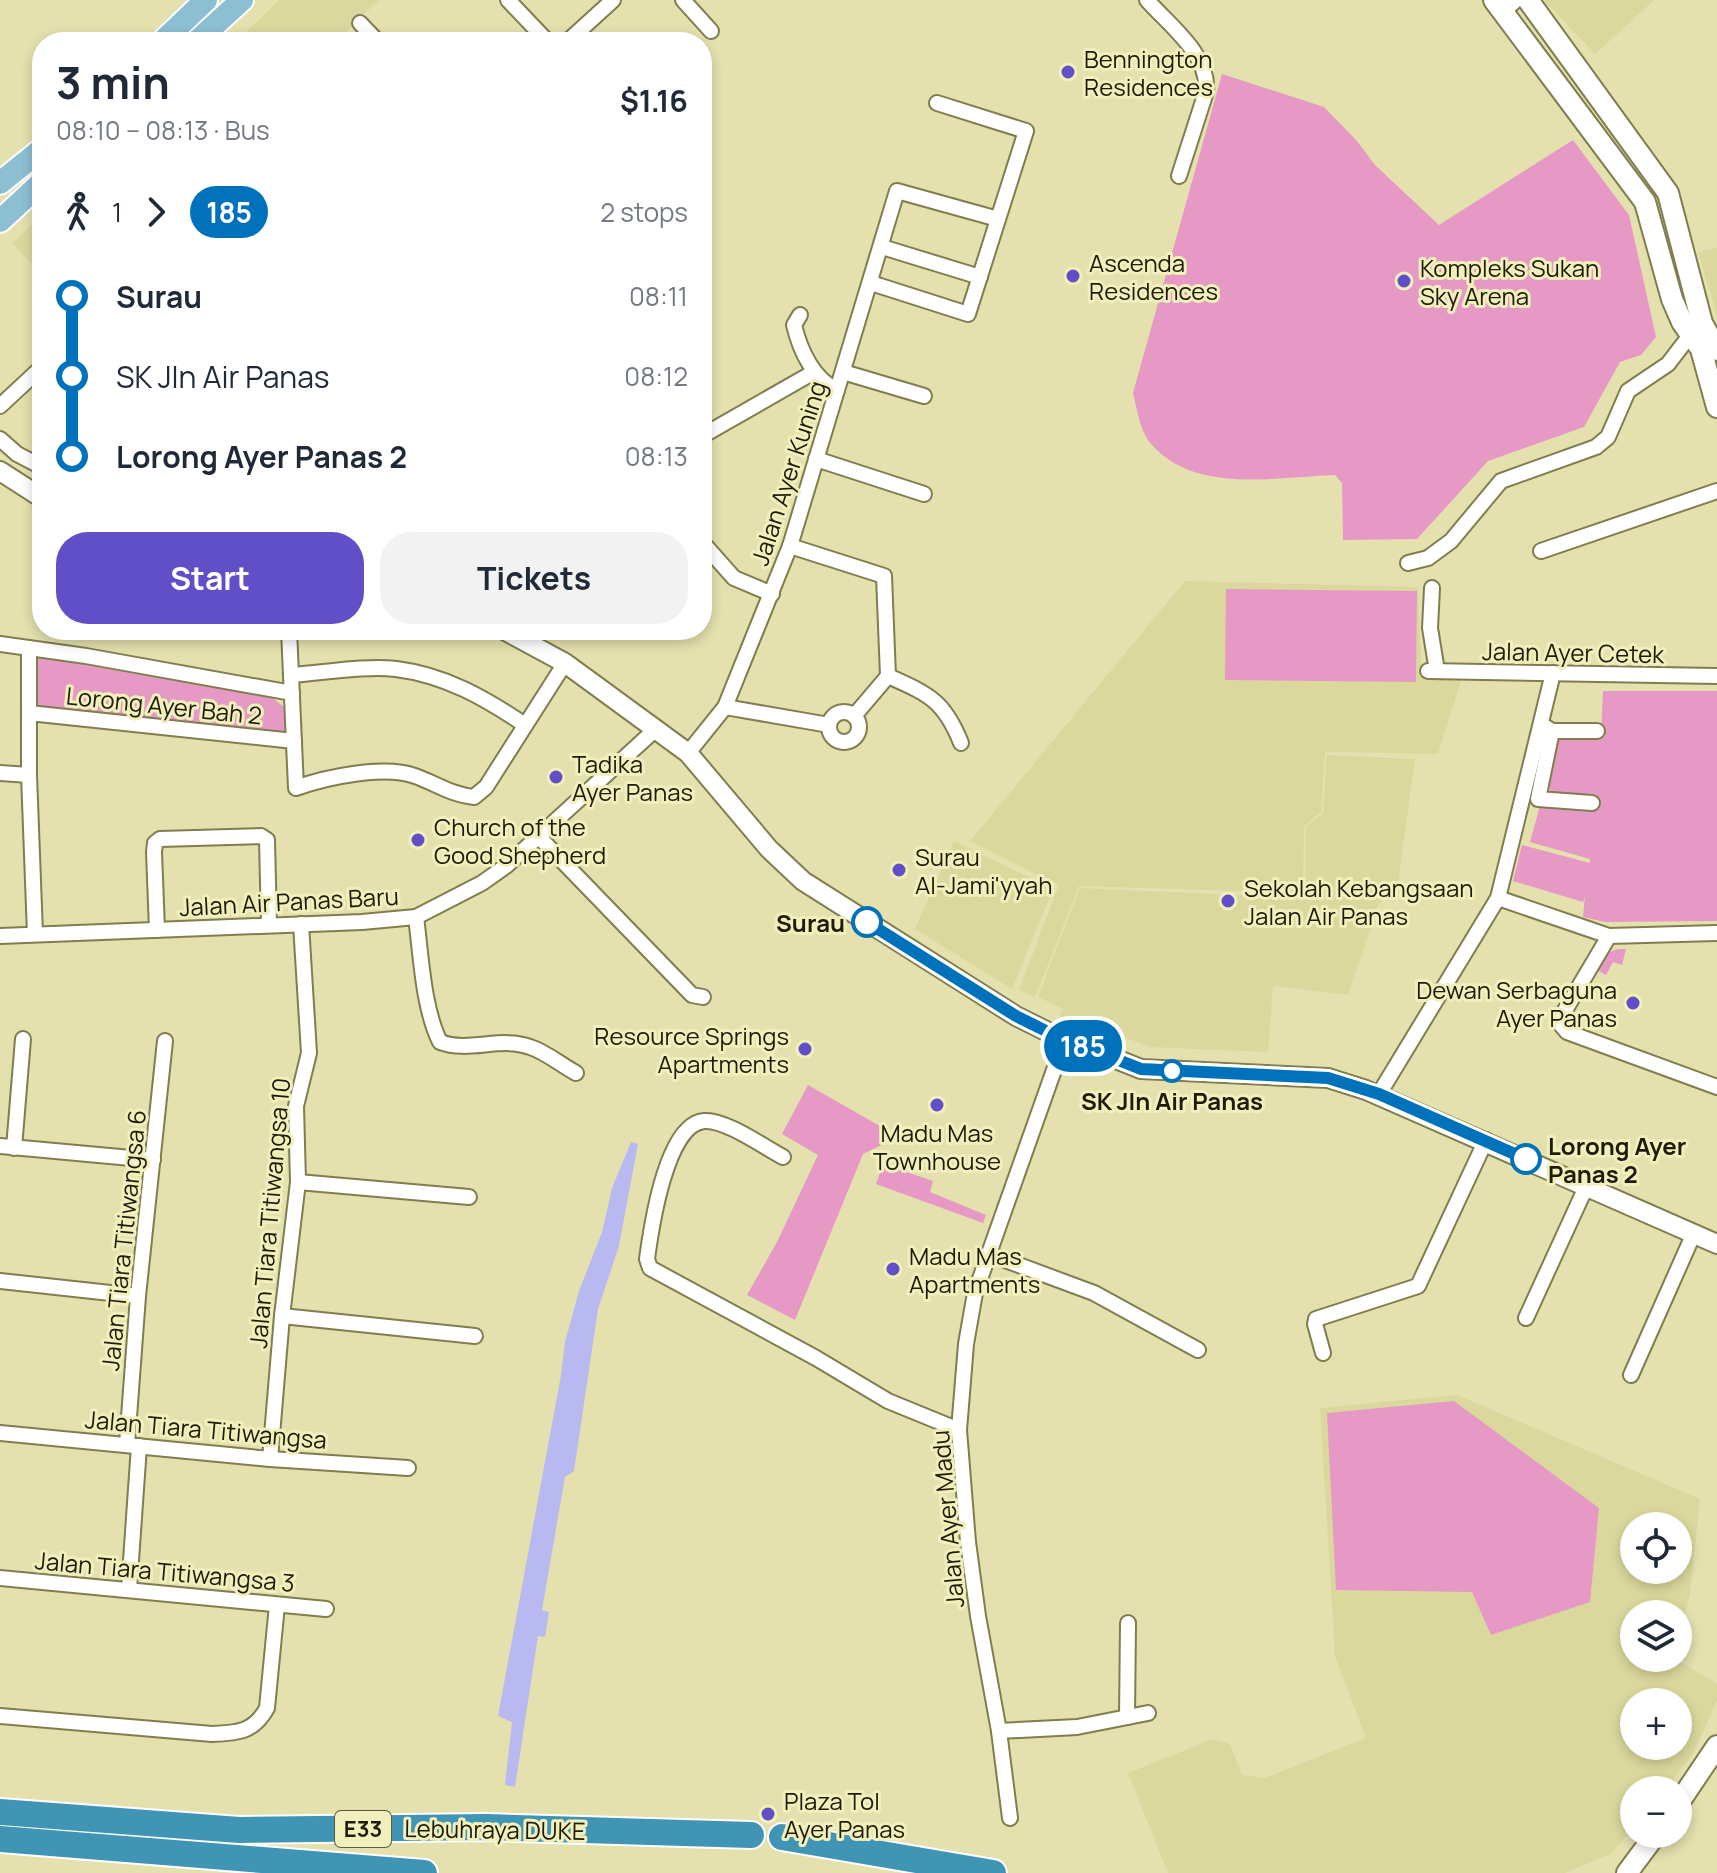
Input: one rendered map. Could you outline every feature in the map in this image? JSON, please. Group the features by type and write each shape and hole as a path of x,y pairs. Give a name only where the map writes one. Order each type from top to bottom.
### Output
{"highway":[{"name":"Lebuhraya DUKE","path":"0,1812 239,1830 487,1827 751,1835"},
{"path":"782,1837 993,1873"},
{"name":"Lebuhraya DUKE","path":"0,1839 424,1873"}],"main road":[{"path":"172,32 206,0"},
{"path":"207,32 242,0"},
{"path":"1528,0 1668,193 1702,323 1717,350"},
{"path":"1505,4 1645,202 1672,299 1682,322 1701,349 1717,407"},
{"path":"0,183 32,157"},
{"path":"0,221 32,191"},
{"path":"1692,1783 1717,1746"},
{"path":"1627,1873 1646,1848"}],"street":[{"path":"508,0 538,32"},
{"path":"578,32 613,0"},
{"path":"683,0 711,31"},
{"path":"1147,0 1201,61 1208,78 1179,176"},
{"path":"360,23 369,32"},
{"path":"871,283 968,314 1026,131 937,103"},
{"name":"Jalan Ayer Kuning","path":"688,753 725,707 790,546 897,191 998,219"},
{"path":"882,247 980,277"},
{"path":"800,315 794,325 814,372 824,384 837,390"},
{"path":"1408,563 1428,558 1451,541 1501,481 1596,447 1608,437 1628,391 1668,364 1691,334"},
{"path":"712,430 814,372"},
{"path":"843,372 924,396"},
{"path":"0,406 32,376"},
{"path":"0,439 32,462"},
{"path":"816,459 924,494"},
{"path":"0,471 32,492"},
{"path":"1541,551 1717,491"},
{"path":"790,546 884,576 888,676 854,716"},
{"path":"712,563 734,578 772,594"},
{"name":"Jalan Ayer Cetek","path":"1432,588 1432,671 1717,676"},
{"path":"289,640 296,788 315,781 390,771 412,774 460,796 474,797 486,787 565,663"},
{"path":"522,640 565,663 688,753 769,849 803,881 1027,1022 1141,1069 1328,1078 1379,1094 1717,1244"},
{"path":"0,644 292,693"},
{"path":"29,648 29,775 35,934"},
{"path":"291,675 393,668 438,677 485,699 525,725"},
{"path":"1553,673 1538,799 1592,803"},
{"path":"888,676 931,696 954,725 961,743"},
{"path":"725,707 829,725"},
{"path":"846,712 854,716 859,730 849,741 834,738 829,725 837,713 846,712"},
{"name":"Lorong Ayer Bah 2","path":"29,713 294,741"},
{"path":"1546,727 1597,731"},
{"path":"1379,1094 1498,898 1546,727"},
{"name":"Jalan Air Panas Baru","path":"0,936 416,917 482,883 506,866 657,728"},
{"path":"0,773 29,775"},
{"path":"157,930 154,852 155,843 160,839 261,836 267,840 269,925"},
{"path":"539,837 692,995 703,997"},
{"path":"1498,898 1609,936 1717,933"},
{"path":"416,917 429,1007 440,1042 454,1047 508,1044 530,1047 576,1073"},
{"name":"Jalan Tiara Titiwangsa 10","path":"270,1459 282,1316 298,1182 296,1106 309,1053 301,924"},
{"path":"1609,936 1561,1017 1561,1025 1567,1032 1717,1087"},
{"path":"23,1039 7,1147 153,1160"},
{"name":"Jalan Ayer Madu","path":"1010,1818 968,1542 959,1430 966,1344 975,1293 1065,1039"},
{"name":"Jalan Tiara Titiwangsa 6","path":"129,1589 138,1296 165,1041"},
{"path":"783,1157 721,1124 703,1121 688,1127 671,1156 656,1204 647,1259 650,1268 816,1358 888,1401 959,1430"},
{"path":"1323,1353 1316,1319 1418,1286 1486,1140"},
{"path":"298,1182 469,1197"},
{"path":"1526,1318 1586,1187"},
{"path":"1631,1375 1694,1233"},
{"path":"989,1254 1094,1293 1198,1350"},
{"path":"0,1281 138,1296"},
{"path":"282,1316 475,1336"},
{"name":"Jalan Tiara Titiwangsa","path":"0,1433 270,1459 408,1468"},
{"name":"Jalan Tiara Titiwangsa 3","path":"0,1578 326,1609"},
{"path":"0,1716 212,1734 242,1733 259,1722 267,1708 277,1605"},
{"path":"1127,1717 1128,1623"},
{"path":"999,1731 1077,1727 1148,1713"}],"shaded area":[{"path":"279,0 379,0 345,32 246,32"},
{"path":"1544,0 1654,0 1595,54"},
{"name":"Kompleks Sukan Sky Arena","path":"1222,74 1324,107 1375,165 1439,225 1573,140 1629,215 1656,337 1641,355 1620,362 1584,427 1488,461 1417,539 1343,540 1342,483 1335,475 1262,479 1213,477 1191,471 1170,460 1152,445 1145,434 1133,393"},
{"path":"32,225 32,264 12,243"},
{"path":"1717,248 1717,316 1698,252"},
{"path":"1185,581 1418,587 1422,675 1462,677 1438,754 1325,752 1321,812 1304,826 1303,893 1079,886 1035,997 1019,990 1059,885 970,841"},
{"path":"1226,589 1417,591 1416,682 1225,680"},
{"path":"36,656 273,698 285,708 287,730 282,733 35,707"},
{"path":"1603,691 1717,691 1717,921 1605,922 1583,917 1585,896 1583,902 1513,881 1522,845 1590,863 1590,859 1530,842 1541,802 1549,794 1556,733 1601,733"},
{"name":"Sekolah Kebangsaan Jalan Air Panas","path":"1327,755 1415,759 1398,883 1379,904 1348,995 1273,986 1268,1052 1152,1047 1060,1016 1063,1009 1038,997 1080,888 1305,898 1306,826 1323,814"},
{"path":"954,841 1053,889 1012,989 915,929"},
{"path":"1626,949 1622,965 1613,962 1606,975 1597,970 1607,953"},
{"path":"808,1085 892,1133 888,1142 863,1154 795,1320 747,1295 777,1242 818,1155 782,1134"},
{"path":"883,1164 933,1181 930,1192 986,1215 983,1223 876,1184"},
{"path":"1457,1395 1700,1499 1692,1575 1692,1512 1620,1512 1620,1584 1691,1584 1688,1600 1620,1600 1620,1672 1692,1672 1692,1669 1717,1684 1717,1701 1692,1756 1692,1688 1620,1688 1620,1760 1689,1760 1676,1776 1620,1776 1620,1844 1612,1853 1565,1873 1168,1873 1128,1773 1213,1739 1230,1744 1242,1775 1265,1778 1366,1738 1335,1656 1320,1408"},
{"path":"1454,1401 1599,1508 1590,1602 1491,1635 1472,1592 1336,1590 1327,1413"}],"water":[{"path":"631,1142 638,1144 619,1246 598,1309 574,1471 565,1477 542,1610 549,1612 545,1637 538,1636 515,1787 505,1785 512,1722 498,1716 565,1342 579,1291 602,1232 612,1188"}],"bus line":[{"name":"185","path":"867,922 1016,1016 1141,1069 1328,1078 1379,1094 1526,1159"}],"place":[{"name":"Bennington Residences","path":"1068,72"},
{"name":"Ascenda Residences","path":"1073,276"},
{"name":"Kompleks Sukan Sky Arena","path":"1404,281"},
{"name":"Tadika Ayer Panas","path":"556,777"},
{"name":"Church of the Good Shepherd","path":"418,840"},
{"name":"Surau Al-Jami'yyah","path":"899,870"},
{"name":"Sekolah Kebangsaan Jalan Air Panas","path":"1228,901"},
{"name":"Surau","path":"867,922"},
{"name":"Dewan Serbaguna Ayer Panas","path":"1633,1003"},
{"name":"Resource Springs Apartments","path":"805,1049"},
{"name":"SK Jln Air Panas","path":"1172,1071"},
{"name":"Madu Mas Townhouse","path":"937,1105"},
{"name":"Lorong Ayer Panas 2","path":"1526,1159"},
{"name":"Madu Mas Apartments","path":"893,1269"},
{"name":"Plaza Tol Ayer Panas","path":"768,1814"}]}
